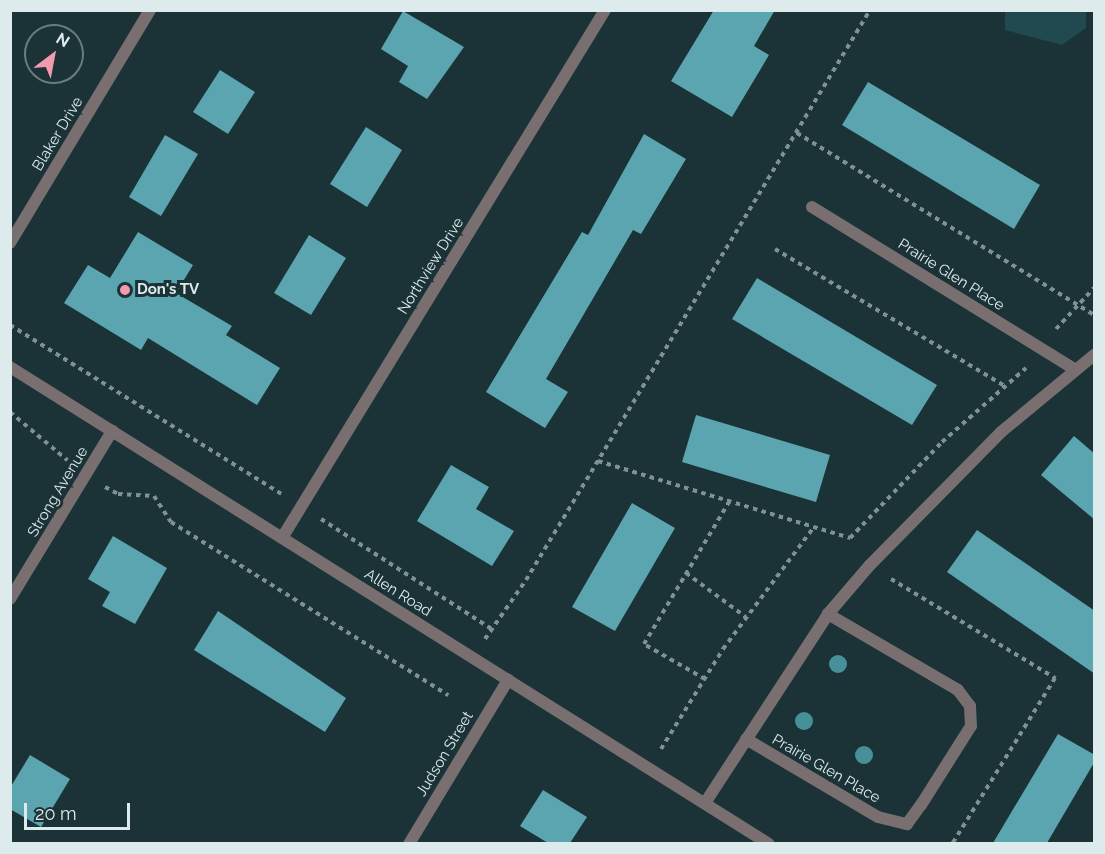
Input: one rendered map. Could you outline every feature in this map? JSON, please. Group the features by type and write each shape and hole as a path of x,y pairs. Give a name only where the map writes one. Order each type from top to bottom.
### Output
{"street":[{"name":"Blaker Drive","path":"10,243 150,10"},
{"name":"Northview Drive","path":"282,538 605,10"},
{"name":"Prairie Glen Place","path":"812,207 1074,369"},
{"name":"Prairie Glen Place","path":"705,803 828,614 908,525 1074,369 1095,355"},
{"name":"Allen Road","path":"10,367 769,843"},
{"name":"Strong Avenue","path":"10,599 112,431"},
{"name":"Prairie Glen Place","path":"746,740 878,817 908,824 921,805 971,726 970,706 958,690 828,614"},
{"name":"Judson Street","path":"409,843 508,680"}],"path":[{"path":"473,657 598,461 870,10"},
{"path":"797,133 1095,315"},
{"path":"775,249 1005,386"},
{"path":"598,461 850,538 942,442 1005,386 1095,288"},
{"path":"10,325 302,506 492,629"},
{"path":"10,412 86,474 118,494 154,496 171,522 448,695"},
{"path":"705,678 644,644 729,502"},
{"path":"667,740 746,617 814,527"},
{"path":"686,573 746,617"}],"shaded area":[{"path":"1005,11 1086,11 1086,28 1062,45 1005,30"}],"building":[{"path":"714,10 775,10 754,46 769,55 732,117 671,81"},
{"path":"403,11 464,47 427,99 399,82 408,66 381,49"},
{"path":"220,70 255,92 228,134 193,112"},
{"path":"868,82 1040,185 1014,229 842,125"},
{"path":"366,127 402,150 367,207 330,184"},
{"path":"644,134 686,159 641,234 633,230 546,379 568,392 545,428 486,392 582,232 588,235"},
{"path":"165,135 198,154 161,216 129,197"},
{"path":"138,232 193,265 176,293 232,326 226,335 280,368 257,405 148,338 141,350 64,303 88,265 110,278"},
{"path":"309,235 346,258 311,315 274,293"},
{"path":"757,278 937,385 912,425 732,319"},
{"path":"696,415 830,455 816,502 682,462"},
{"path":"1074,436 1095,454 1095,520 1041,475"},
{"path":"451,465 489,487 476,509 514,531 492,566 417,521"},
{"path":"632,503 675,528 615,631 572,607"},
{"path":"977,530 1095,611 1095,674 947,572"},
{"path":"113,536 167,568 135,624 102,606 110,592 88,579"},
{"path":"218,611 346,698 325,732 194,650"},
{"path":"1058,734 1095,755 1095,761 1047,843 993,843"},
{"path":"30,755 70,779 41,827 10,809 10,788"},
{"path":"543,790 587,817 570,843 548,843 520,826"}],"place":[{"name":"Don's TV","path":"125,290"}]}
